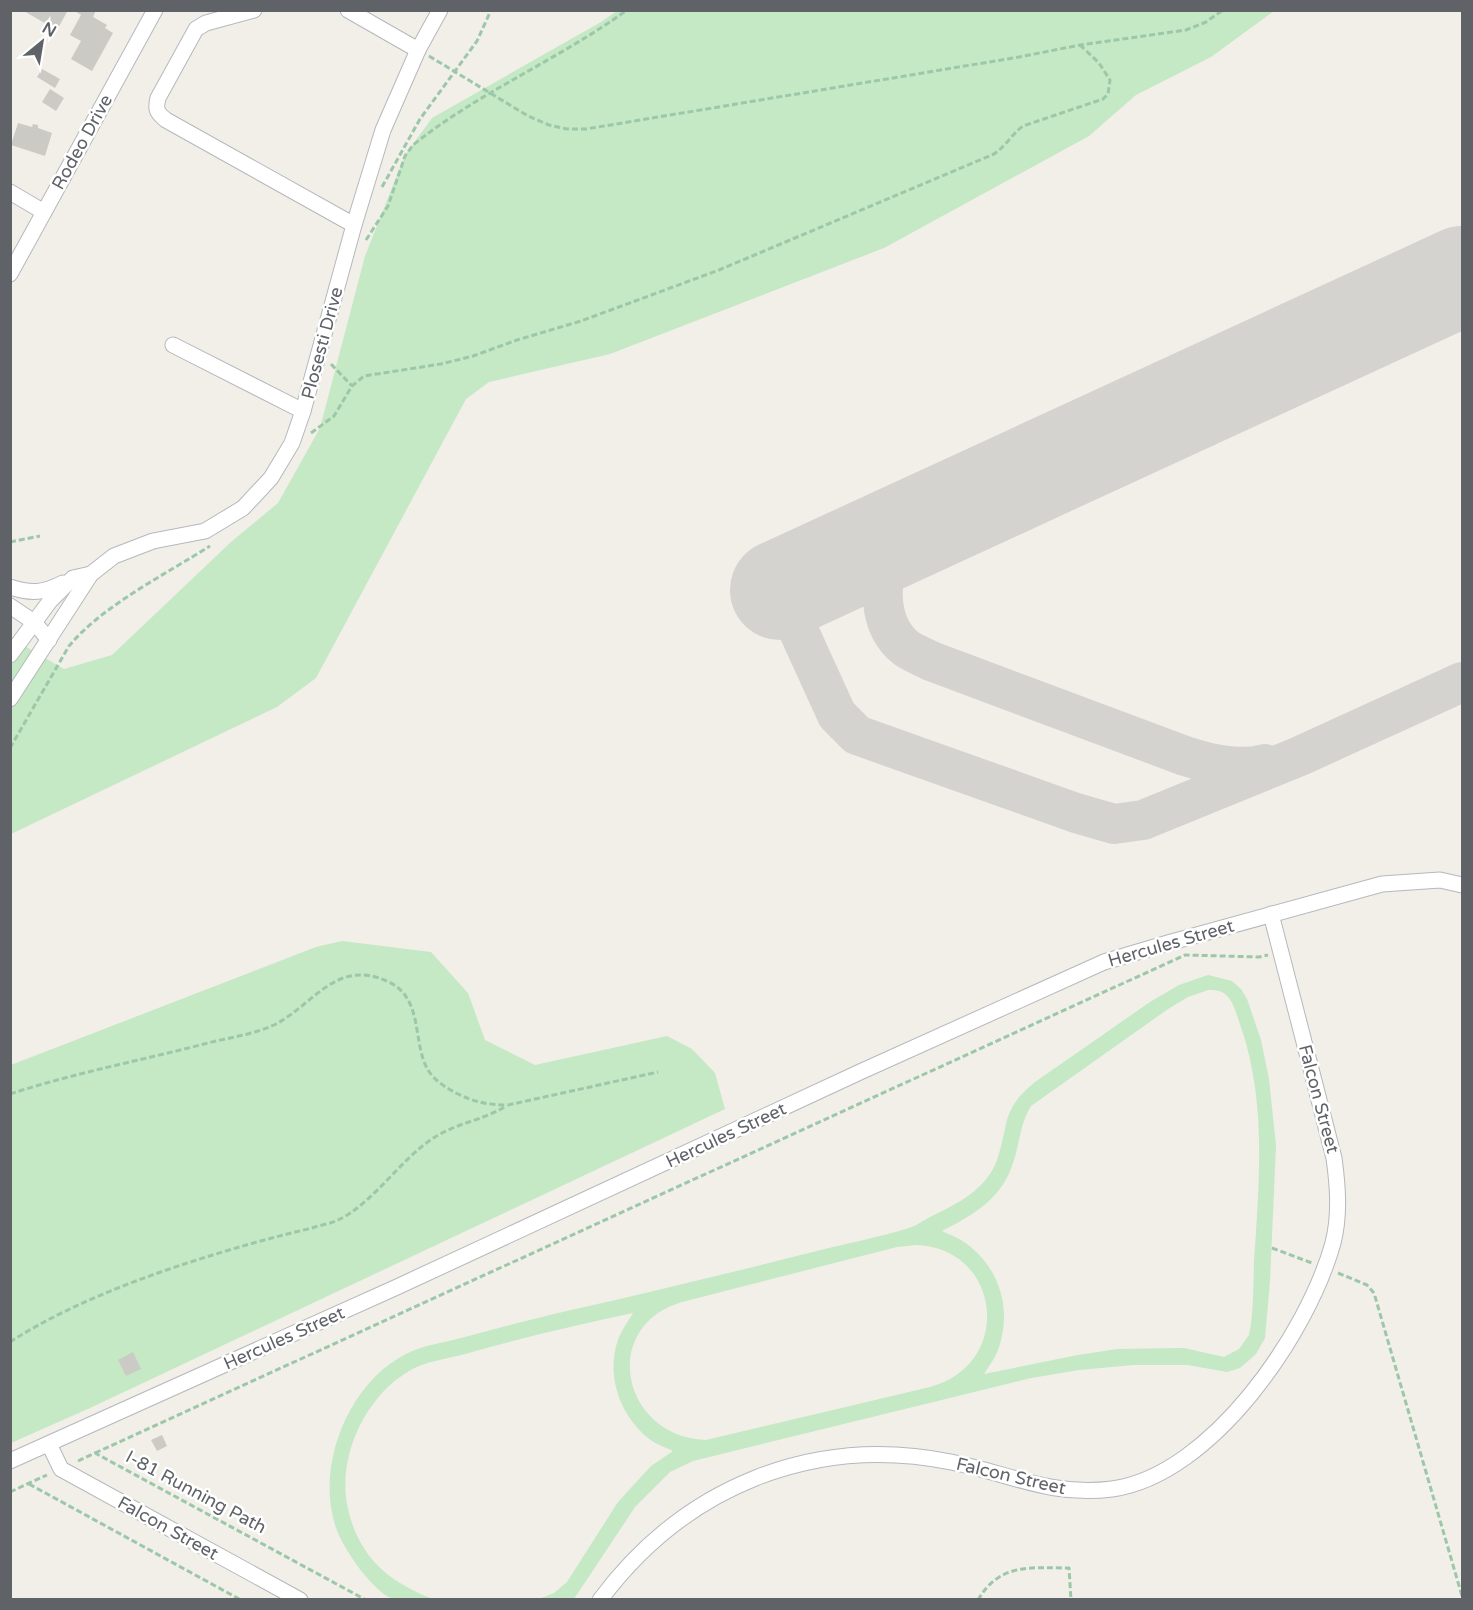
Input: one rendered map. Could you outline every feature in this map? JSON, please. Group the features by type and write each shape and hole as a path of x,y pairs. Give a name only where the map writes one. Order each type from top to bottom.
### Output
{"street":[{"path":"254,10 206,23 196,29 155,107 166,120 354,225"},
{"path":"348,10 418,50"},
{"name":"Plosesti Drive","path":"10,699 91,574 114,556 153,541 205,531 243,508 271,478 292,442 303,411 354,225 383,130 418,50 440,10"},
{"name":"Rodeo Drive","path":"10,274 153,11"},
{"path":"10,192 44,212"},
{"path":"173,345 303,411"},
{"name":"Plosesti Drive","path":"10,587 24,592 49,591 73,578 91,574"},
{"path":"10,655 23,628 73,578"},
{"path":"10,606 23,628 50,640"},
{"name":"Hercules Street","path":"10,1461 397,1287 860,1072 1104,962 1382,884 1440,880 1462,885"},
{"name":"Falcon Street","path":"600,1599 625,1569 654,1540 697,1507 731,1488 784,1467 808,1461 867,1454 918,1456 958,1463 1022,1482 1066,1490 1113,1489 1154,1476 1173,1466 1199,1447 1230,1419 1250,1396 1290,1337 1325,1267 1337,1218 1338,1199 1334,1158 1270,914"},
{"path":"49,1444 61,1469"},
{"name":"Falcon Street","path":"61,1469 300,1599"}],"path":[{"path":"365,240 388,206 405,156 412,145 490,92 574,46 627,10"},
{"path":"418,50 528,116 549,125 567,129 586,129 1080,45 1186,30 1206,22 1223,10"},
{"path":"309,436 334,416 352,386 364,376 441,364 473,356 688,282 994,154 1003,148 1023,126 1103,99 1111,86 1106,72 1080,45"},
{"path":"400,154 405,156"},
{"path":"329,363 352,386"},
{"path":"10,542 40,536"},
{"path":"10,1492 1185,955 1259,957 1280,951"},
{"path":"10,1094 79,1073 152,1058 264,1028 284,1019 336,980 366,976 390,983 399,989 409,1002 415,1016 422,1055 429,1072 453,1092 472,1101 490,1105 508,1105 658,1072"},
{"path":"10,1342 73,1309 175,1268 249,1244 337,1221 357,1208 400,1166 435,1137 508,1105"},
{"path":"1272,1248 1367,1285 1374,1293 1462,1596"},
{"name":"I-81 Running Path","path":"94,1453 366,1599"},
{"path":"28,1484 241,1599"},
{"path":"978,1599 989,1583 1008,1571 1021,1568 1069,1568 1071,1599"}],"green space":[{"path":"617,11 1274,11 1211,57 1136,95 1089,136 884,248 610,354 489,382 466,399 316,678 277,707 11,834 11,638 64,669 112,655 231,542 278,503 320,428 365,256 405,155 432,118"},
{"path":"342,941 431,952 468,993 485,1040 535,1065 667,1036 692,1049 715,1073 725,1109 11,1443 11,1065 316,947"},
{"path":"1208,975 1232,981 1241,989 1247,999 1261,1040 1269,1079 1276,1146 1265,1338 1256,1354 1240,1368 1227,1372 1188,1365 1133,1365 1079,1370 1031,1378 693,1461 670,1472 635,1507 574,1599 539,1599 554,1593 567,1582 618,1502 651,1466 673,1451 657,1444 638,1428 622,1405 617,1392 614,1378 615,1351 619,1337 633,1313 549,1332 429,1363 409,1371 380,1395 358,1428 351,1447 345,1485 347,1504 358,1538 376,1564 401,1584 433,1599 396,1600 378,1589 360,1570 336,1528 331,1504 330,1479 341,1429 353,1406 385,1367 406,1354 431,1345 909,1228 970,1195 986,1180 997,1160 1011,1109 1035,1082 1150,1002 1179,985","holes":["1208,990 1223,993 1233,1005 1249,1056 1255,1085 1259,1173 1253,1308 1249,1335 1239,1349 1224,1357 1184,1348 1117,1349 984,1374 996,1354 1003,1332 1004,1318 1000,1290 995,1277 978,1254 964,1242 942,1231 976,1211 1003,1185 1014,1160 1022,1126 1031,1106 1168,1009 1188,997","916,1245 945,1251 966,1265 980,1285 987,1309 985,1333 975,1356 957,1375 930,1387 706,1440 677,1434 655,1421 639,1401 631,1379 631,1355 639,1333 656,1315 682,1302 897,1247"]}],"building":[{"path":"22,10 68,10 57,30"},
{"path":"73,10 96,10 93,17 107,25 105,28 113,33 92,71 71,59 81,41 70,35 81,15"},
{"path":"42,69 60,79 55,88 37,77"},
{"path":"50,89 64,98 56,111 42,102"},
{"path":"18,123 32,127 33,124 38,125 38,128 52,133 45,156 11,145"},
{"path":"133,1352 141,1369 126,1376 118,1360"},
{"path":"162,1435 167,1446 157,1451 151,1440"}],"taxiway":[{"path":"917,528 894,551 888,563 883,589 885,615 890,628 906,648 931,661 1185,756 1234,767 1265,764"},
{"path":"780,590 837,715 857,735 1076,813 1114,824 1143,820 1300,756 1462,682"}],"runway":[{"path":"780,590 1462,276"}]}
